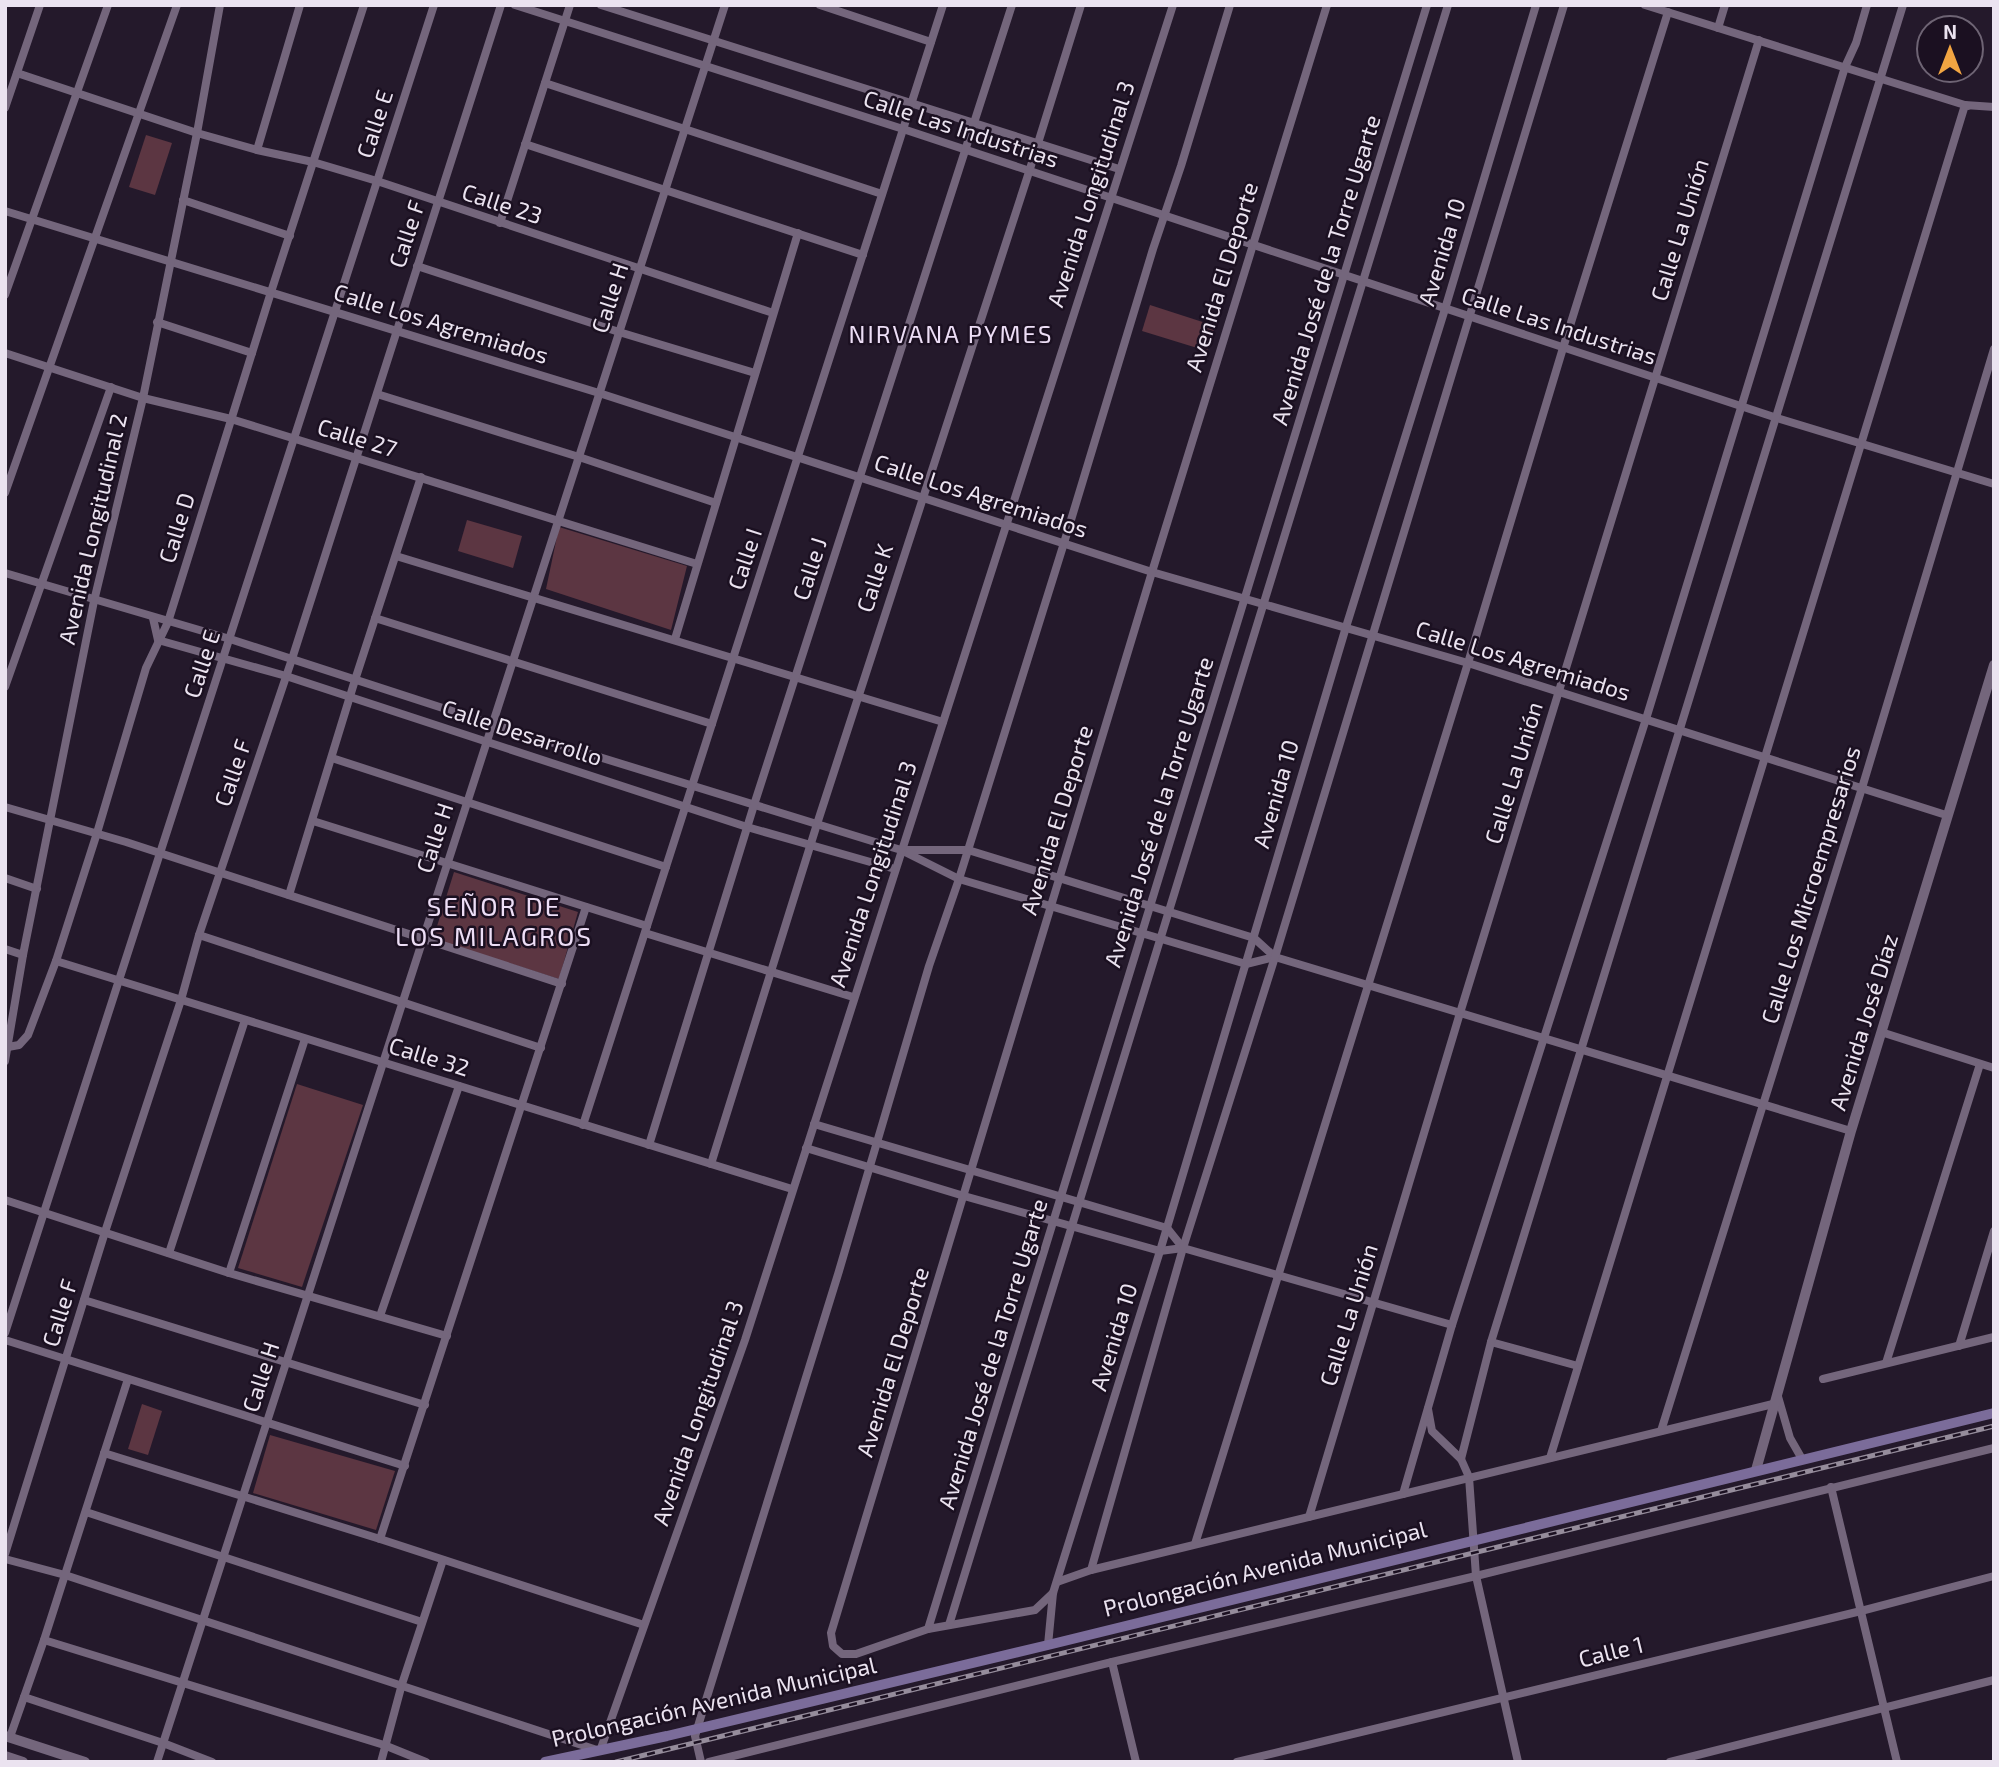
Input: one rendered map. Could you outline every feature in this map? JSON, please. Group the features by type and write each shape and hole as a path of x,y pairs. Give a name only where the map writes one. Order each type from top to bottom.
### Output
{"main road":[{"name":"Prolongación Avenida Municipal","path":"545,1762 1048,1645 1994,1413"}],"street":[{"path":"5,108 40,5"},
{"path":"5,295 108,5"},
{"path":"5,493 177,5"},
{"name":"Avenida Longitudinal 2","path":"5,1061 23,955 94,601 143,398 220,5"},
{"path":"257,150 300,5"},
{"name":"Calle D","path":"8,1047 19,1045 28,1035 56,961 146,668 168,622 364,5"},
{"name":"Calle E","path":"5,1333 434,5"},
{"name":"Calle F","path":"5,1557 105,1232 181,1000 199,935 292,659 501,5"},
{"name":"Calle Las Industrias","path":"515,5 903,129 1777,418 1994,484"},
{"path":"500,223 570,5"},
{"name":"Calle Las Industrias","path":"601,5 1119,169"},
{"name":"Calle H","path":"157,1762 725,5"},
{"path":"820,5 931,42"},
{"name":"Calle I","path":"583,1125 943,5"},
{"name":"Calle J","path":"649,1145 754,805 1012,5"},
{"name":"Calle K","path":"711,1164 858,695 1081,5"},
{"name":"Avenida Longitudinal 3","path":"600,1751 744,1340 1173,5"},
{"path":"701,1762 695,1736 870,1168 929,966 959,879 1230,5"},
{"name":"Avenida El Deporte","path":"928,1629 856,1654 842,1654 833,1646 831,1633 1251,245 1327,5"},
{"name":"Avenida José de la Torre Ugarte","path":"928,1629 1427,5"},
{"name":"Avenida José de la Torre Ugarte","path":"949,1625 1448,5"},
{"name":"Avenida 10","path":"1053,1593 1167,1228 1346,627 1536,5"},
{"name":"Avenida 10","path":"1091,1570 1183,1248 1275,957 1564,5"},
{"path":"1645,5 1994,114"},
{"path":"1718,28 1725,5"},
{"path":"1402,1494 1452,1325 1646,719 1845,67 1856,43 1867,5"},
{"path":"1461,1459 1491,1342 1903,5"},
{"path":"1195,1544 1668,12"},
{"name":"Calle La Unión","path":"1308,1517 1759,40"},
{"name":"Calle 23","path":"17,73 197,133 376,181 774,313"},
{"path":"545,83 882,194"},
{"path":"1965,105 1994,107"},
{"path":"1550,1458 1965,105"},
{"path":"526,144 863,255"},
{"path":"183,200 290,236"},
{"name":"Calle Los Agremiados","path":"5,211 599,393 1152,572 1468,663 1946,815"},
{"path":"675,639 798,233"},
{"path":"417,267 755,373"},
{"path":"158,322 252,353"},
{"name":"Calle Los Microempresarios","path":"1661,1431 1862,788 1994,349"},
{"name":"Calle 27","path":"5,353 143,398 231,419 697,564"},
{"path":"5,687 111,387"},
{"path":"376,394 716,503"},
{"path":"289,895 421,477"},
{"path":"396,556 943,722"},
{"name":"Calle Desarrollo","path":"5,573 230,639 492,724 901,850 959,879 1246,964"},
{"path":"153,618 158,640"},
{"path":"375,618 712,724"},
{"name":"Calle Desarrollo","path":"158,640 286,676 747,827 895,869"},
{"name":"Avenida José Díaz","path":"1756,1470 1851,1131 1946,815 1988,702 1994,665"},
{"path":"332,758 666,867"},
{"path":"5,807 220,872 562,984"},
{"path":"313,821 586,907 709,952 853,998"},
{"name":"Calle Desarrollo","path":"901,850 968,850 1060,877 1254,938 1275,957 1851,1131"},
{"path":"5,878 37,889"},
{"path":"380,1539 586,907"},
{"path":"199,935 541,1048"},
{"path":"5,949 23,955"},
{"path":"1246,964 1275,957"},
{"name":"Calle 32","path":"56,961 792,1189"},
{"path":"169,1253 245,1020"},
{"path":"1881,1032 1994,1068"},
{"path":"229,1273 305,1038"},
{"path":"1886,1363 1980,1063"},
{"path":"380,1316 459,1086"},
{"path":"814,1124 1167,1228 1183,1248"},
{"path":"806,1148 1054,1222 1160,1251 1183,1248 1452,1325"},
{"path":"5,1200 229,1273 447,1336"},
{"path":"1959,1346 1994,1230"},
{"path":"84,1300 425,1405"},
{"path":"1823,1379 1994,1337"},
{"path":"5,1340 405,1466"},
{"path":"1491,1342 1578,1366"},
{"path":"85,1762 7,1737 44,1640 128,1379"},
{"path":"1777,1392 1790,1437 1802,1459"},
{"path":"1058,1582 1091,1570 1195,1544 1773,1404"},
{"path":"1428,1407 1432,1431 1461,1459 1469,1477 1476,1576 1518,1762"},
{"path":"709,1762 1994,1448"},
{"path":"104,1453 644,1625"},
{"path":"1831,1487 1897,1762"},
{"path":"86,1511 422,1622"},
{"path":"5,1557 600,1751"},
{"path":"381,1762 402,1685 443,1560"},
{"name":"Calle 1","path":"1237,1762 1861,1611 1994,1576"},
{"path":"928,1629 1035,1610 1053,1593"},
{"path":"1048,1645 1053,1593"},
{"path":"44,1640 384,1745 426,1762"},
{"path":"1112,1662 1136,1762"},
{"path":"1670,1762 1994,1680"},
{"path":"24,1697 212,1762"},
{"path":"8,1758 23,1762"}],"shaded area":[{"path":"146,135 172,143 155,195 129,187"},
{"path":"1150,305 1215,326 1207,351 1142,331"},
{"path":"467,520 522,536 513,568 458,551"},
{"path":"559,527 687,566 671,630 546,589"},
{"path":"454,872 578,912 559,979 433,939"},
{"path":"297,1084 363,1105 302,1287 238,1268"},
{"path":"142,1404 162,1411 148,1455 128,1449"},
{"path":"270,1435 395,1471 376,1530 253,1493"}],"railway":[{"path":"616,1762 1994,1426"}],"district":[{"name":"NIRVANA PYMES","path":"951,335"},
{"name":"SEÑOR DE LOS MILAGROS","path":"494,922"}]}
